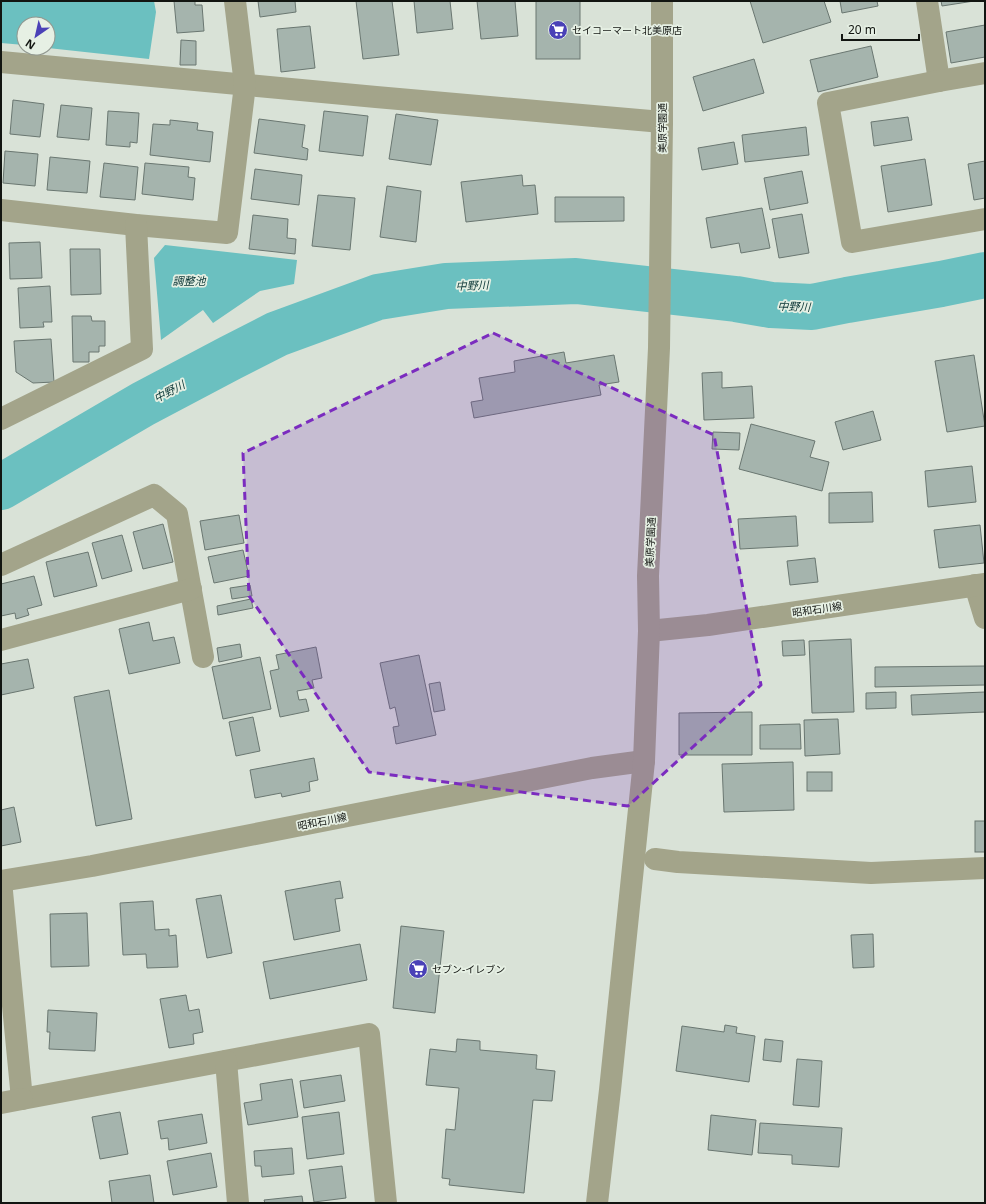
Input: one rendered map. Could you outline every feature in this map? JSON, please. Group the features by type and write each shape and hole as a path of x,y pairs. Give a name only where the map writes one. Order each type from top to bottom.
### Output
{"street":[{"path":"1,210 136,225 227,233 245,85 235,1"},
{"name":"美原学園通","path":"597,1203 644,761 649,631 648,576 659,348 662,1"},
{"path":"927,1 939,81"},
{"path":"1,62 662,122"},
{"path":"985,73 828,103 852,242 985,219"},
{"path":"1,419 142,349 136,225"},
{"path":"1,565 154,495 177,514 203,657"},
{"path":"980,585 985,618"},
{"name":"昭和石川線","path":"649,631 708,625 980,585"},
{"path":"1,640 191,589"},
{"name":"昭和石川線","path":"1,881 70,870 592,768 644,761"},
{"path":"655,859 686,863 871,873 985,868"},
{"path":"1,881 22,1099"},
{"path":"1,1103 369,1034 386,1203"},
{"path":"226,1061 238,1203"}],"highlighted area":[{"path":"493,333 714,435 761,685 628,806 369,772 249,596 243,453"}],"water":[{"path":"1,1 154,1 156,12 149,59 56,49 56,16 16,16 16,44 1,43"},
{"name":"調整池","path":"165,245 297,260 294,284 260,291 213,323 203,310 161,340 154,258"}],"building":[{"path":"174,1 195,1 195,5 202,5 204,31 177,33"},
{"path":"258,1 295,1 296,12 260,17"},
{"path":"356,1 392,1 399,55 363,59"},
{"path":"414,1 450,1 453,29 417,33"},
{"path":"477,1 515,1 518,36 481,39"},
{"name":"セイコーマート北美原店","path":"536,1 580,1 580,59 536,59"},
{"path":"750,1 824,1 831,22 763,43"},
{"path":"840,1 877,1 878,6 842,13"},
{"path":"941,1 974,1 942,6"},
{"path":"985,25 985,57 951,63 946,32"},
{"path":"310,26 315,68 281,72 277,29"},
{"path":"181,40 196,41 196,65 180,65"},
{"path":"871,46 878,77 818,92 810,60"},
{"path":"754,59 764,93 703,111 693,77"},
{"path":"13,100 44,104 40,137 10,134"},
{"path":"61,105 92,108 89,140 57,137"},
{"path":"108,111 139,113 137,143 130,142 130,147 106,145"},
{"path":"324,111 368,116 363,156 319,151"},
{"path":"396,114 438,120 431,165 389,159"},
{"path":"908,117 912,140 874,146 871,122"},
{"path":"259,119 305,125 302,147 308,149 307,160 254,153"},
{"path":"170,120 198,123 197,130 213,132 210,162 150,155 153,124 170,125"},
{"path":"806,127 809,155 745,162 742,135"},
{"path":"734,142 738,164 702,170 698,148"},
{"path":"5,151 38,154 35,186 3,183"},
{"path":"50,157 90,161 87,193 47,190"},
{"path":"925,159 932,205 888,212 881,166"},
{"path":"985,161 985,198 974,200 968,164"},
{"path":"104,163 138,167 135,200 100,197"},
{"path":"145,163 189,167 188,177 195,178 193,200 142,194"},
{"path":"255,169 302,175 299,205 251,199"},
{"path":"802,171 808,203 770,210 764,178"},
{"path":"522,175 523,186 535,185 538,214 466,222 461,182"},
{"path":"387,186 421,191 416,242 380,237"},
{"path":"318,195 355,198 350,250 312,246"},
{"path":"555,197 624,197 624,221 555,222"},
{"path":"762,208 770,248 741,253 739,243 711,248 706,218"},
{"path":"802,214 809,253 779,258 772,219"},
{"path":"253,215 288,219 287,238 296,239 295,254 249,249"},
{"path":"40,242 42,278 10,279 9,243"},
{"path":"70,249 100,249 101,294 71,295"},
{"path":"50,286 52,322 43,322 44,327 20,328 18,288"},
{"path":"72,316 91,316 92,321 105,321 105,346 99,346 99,352 89,352 89,362 73,362"},
{"path":"51,339 54,382 33,383 16,372 14,341"},
{"path":"564,352 566,363 614,355 619,382 599,385 601,395 474,418 471,402 483,400 479,378 515,372 514,361"},
{"path":"974,355 985,426 947,432 935,361"},
{"path":"722,372 722,388 752,386 754,418 704,420 702,373"},
{"path":"873,411 881,440 843,450 835,422"},
{"path":"751,424 815,441 810,457 829,462 822,491 739,469"},
{"path":"713,432 740,433 739,450 712,449"},
{"path":"972,466 976,502 928,507 925,471"},
{"path":"872,492 873,522 829,523 829,493"},
{"path":"239,515 244,543 205,550 200,521"},
{"path":"796,516 798,546 740,549 738,519"},
{"path":"163,524 173,562 143,569 133,532"},
{"path":"980,525 984,563 939,568 934,530"},
{"path":"122,535 132,571 102,579 92,543"},
{"path":"243,550 249,576 214,583 208,557"},
{"path":"88,552 97,586 54,597 46,562"},
{"path":"815,558 818,582 790,585 787,561"},
{"path":"34,576 42,605 27,609 29,615 16,619 15,613 1,616 1,584"},
{"path":"250,585 252,596 232,599 230,588"},
{"path":"251,599 253,608 218,615 217,606"},
{"path":"149,622 153,641 174,637 180,663 129,674 119,629"},
{"path":"851,639 854,712 812,713 809,641"},
{"path":"804,640 805,655 783,656 782,641"},
{"path":"240,644 242,657 219,662 217,648"},
{"path":"316,647 322,678 312,680 314,688 297,691 299,700 306,699 309,711 280,717 270,671 279,669 276,655"},
{"path":"419,655 436,735 396,744 393,727 399,726 395,707 390,709 380,663"},
{"path":"260,657 271,709 223,719 212,667"},
{"path":"28,659 34,688 1,695 1,664"},
{"path":"985,666 985,685 875,687 875,667"},
{"path":"440,682 445,710 434,712 429,684"},
{"path":"109,690 132,819 96,826 74,697"},
{"path":"896,692 896,708 866,709 866,693"},
{"path":"985,692 985,712 912,715 911,695"},
{"path":"752,712 752,755 679,755 679,713"},
{"path":"253,717 260,751 236,756 229,722"},
{"path":"838,719 840,754 805,756 804,720"},
{"path":"800,724 801,749 760,749 760,725"},
{"path":"314,758 318,780 309,782 310,791 282,797 281,793 255,798 250,770"},
{"path":"793,762 794,810 724,812 722,764"},
{"path":"807,772 832,772 832,791 807,791"},
{"path":"14,807 21,842 1,846 1,810"},
{"path":"975,821 985,821 985,852 975,852"},
{"path":"340,881 343,898 335,899 340,931 294,940 285,891"},
{"path":"221,895 232,953 207,958 196,899"},
{"path":"153,901 155,930 169,929 169,936 176,935 178,967 147,968 146,954 123,955 120,903"},
{"path":"87,913 89,966 51,967 50,914"},
{"name":"セブン-イレブン","path":"401,926 444,931 435,1013 393,1008"},
{"path":"873,934 874,967 853,968 851,935"},
{"path":"360,944 367,980 270,999 263,962"},
{"path":"186,995 189,1011 199,1009 203,1032 193,1034 194,1044 169,1048 160,999"},
{"path":"48,1010 97,1013 95,1051 49,1049 50,1032 47,1032"},
{"path":"725,1025 737,1027 736,1033 755,1036 749,1082 676,1071 682,1026 724,1032"},
{"path":"457,1039 480,1041 480,1050 537,1055 536,1069 555,1071 552,1101 533,1100 524,1193 449,1185 450,1179 442,1178 446,1129 455,1130 459,1088 426,1085 430,1049 456,1052"},
{"path":"765,1039 783,1041 781,1062 763,1060"},
{"path":"797,1059 822,1061 819,1107 793,1105"},
{"path":"341,1075 345,1101 304,1108 300,1081"},
{"path":"292,1079 298,1117 248,1125 244,1103 262,1100 260,1084"},
{"path":"120,1112 128,1154 100,1159 92,1117"},
{"path":"339,1112 344,1154 307,1159 302,1117"},
{"path":"202,1114 207,1143 169,1150 168,1138 161,1139 158,1121"},
{"path":"711,1115 756,1120 752,1155 708,1150"},
{"path":"760,1123 842,1128 839,1167 792,1164 792,1155 758,1153"},
{"path":"292,1148 294,1174 262,1177 261,1166 255,1166 254,1151"},
{"path":"211,1153 217,1187 173,1195 167,1161"},
{"path":"342,1166 346,1198 314,1202 309,1170"},
{"path":"150,1175 154,1203 112,1203 109,1181"},
{"path":"302,1196 303,1203 265,1203 264,1200"}],"waterway":[{"name":"中野川","path":"1,487 143,404 277,334 378,297 446,286 576,281 736,299 771,305 812,307 985,275"}],"place":[{"name":"セイコーマート北美原店","path":"558,30"},
{"name":"セブン-イレブン","path":"418,969"}]}
